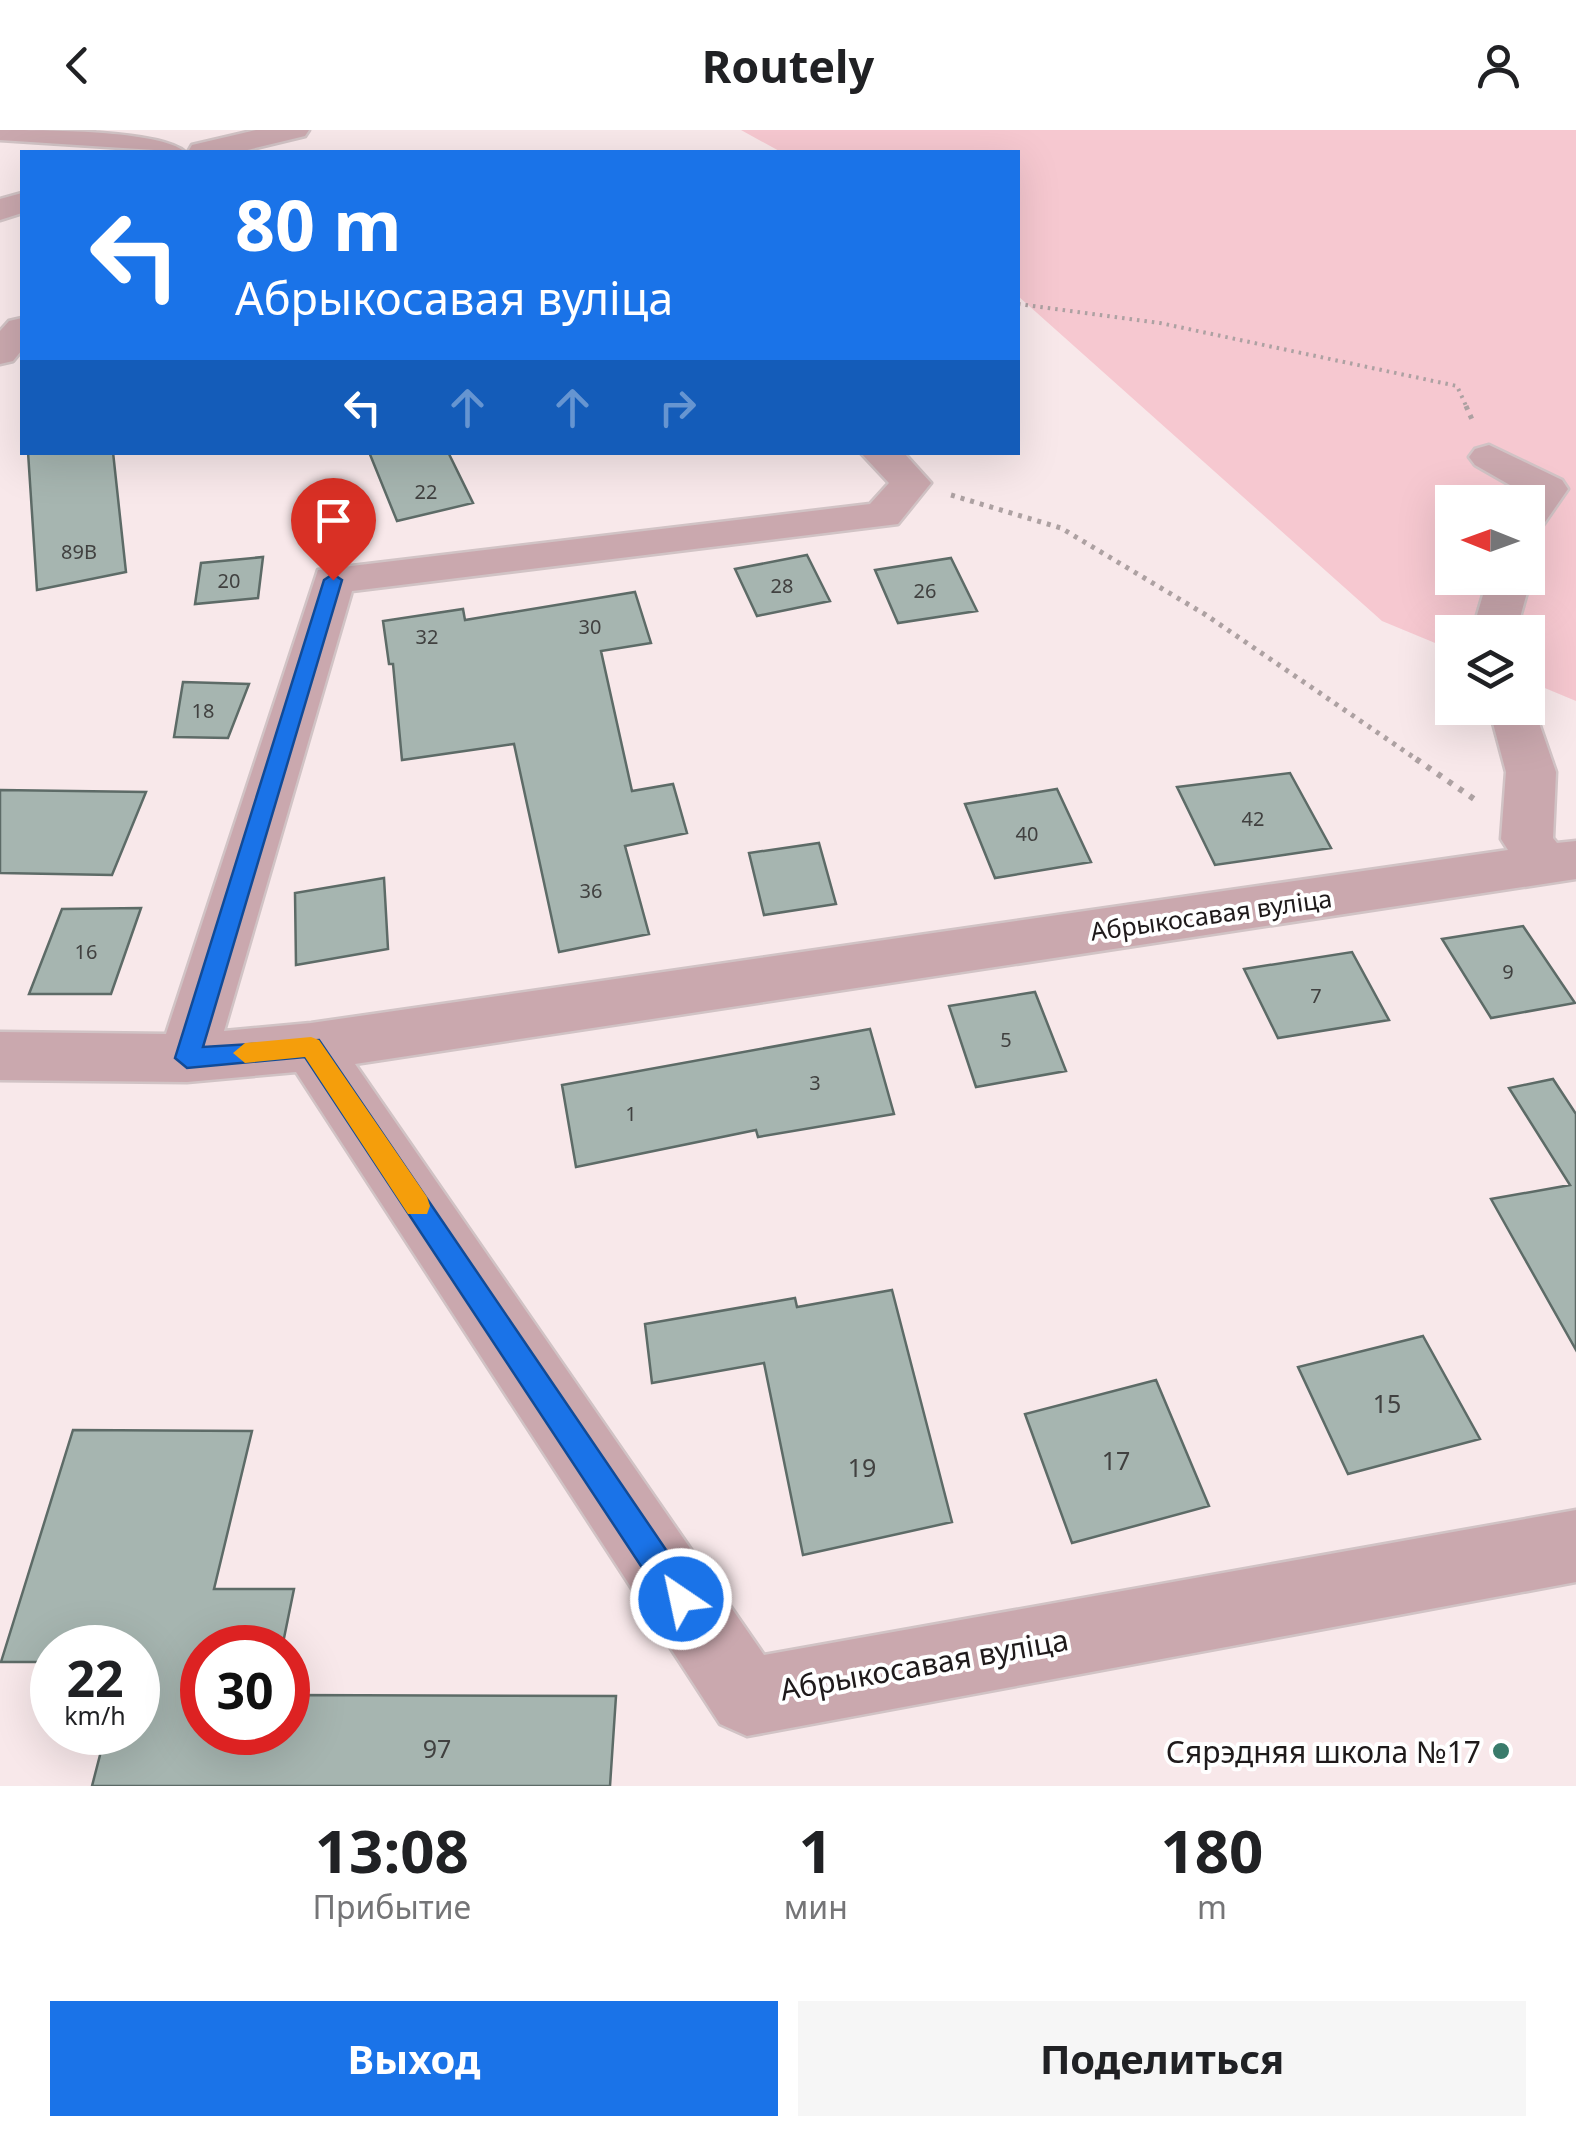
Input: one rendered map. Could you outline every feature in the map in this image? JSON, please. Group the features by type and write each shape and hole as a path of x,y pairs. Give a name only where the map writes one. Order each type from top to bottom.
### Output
{"street":[{"path":"0,130 146,140 166,150"},
{"path":"211,150 294,130"},
{"path":"0,354 20,331"},
{"path":"1489,457 1541,485"},
{"path":"187,1058 333,580 883,515 896,468"},
{"path":"1518,725 1549,855"},
{"name":"Абрыкосавая вуліца","path":"0,1056 187,1058 311,1046 1549,855"},
{"name":"Абрыкосавая вуліца","path":"311,1046 747,1696 1576,1546"}],"path":[{"path":"1020,304 1160,323 1457,386 1489,457"},
{"path":"896,468 1061,528 1222,625 1450,780 1549,855"}],"shaded area":[{"path":"741,130 1576,130 1576,701 1545,688 1545,615 1435,615 1435,643 1382,621 1020,298 1020,150 777,150"}],"building":[{"path":"28,455 113,455 126,572 37,590"},
{"path":"370,455 449,455 473,503 397,521"},
{"path":"807,555 830,601 757,616 735,569"},
{"path":"263,557 258,598 195,604 201,563"},
{"path":"951,558 977,611 898,623 875,570"},
{"path":"635,592 651,643 601,651 632,791 673,784 687,833 625,846 649,934 559,952 514,744 402,760 393,664 389,664 383,621 463,609 465,620"},
{"path":"183,682 249,684 228,738 174,737"},
{"path":"1290,773 1331,848 1215,865 1177,787"},
{"path":"1057,789 1091,862 995,878 965,804"},
{"path":"0,790 146,792 112,875 0,873"},
{"path":"819,843 836,904 764,915 749,853"},
{"path":"384,878 388,949 296,965 295,893"},
{"path":"141,908 111,994 29,994 62,909"},
{"path":"1523,926 1575,1003 1491,1018 1442,939"},
{"path":"1352,952 1389,1020 1278,1038 1244,969"},
{"path":"1035,992 1066,1071 976,1087 949,1006"},
{"path":"870,1029 894,1114 758,1137 756,1130 576,1167 562,1085"},
{"path":"1553,1079 1576,1114 1576,1350 1491,1199 1570,1185 1509,1088"},
{"path":"892,1290 952,1522 803,1555 764,1363 652,1383 645,1324 795,1298 797,1307"},
{"path":"1423,1336 1480,1439 1348,1474 1298,1367"},
{"path":"1156,1380 1209,1506 1072,1543 1025,1414"},
{"path":"73,1430 252,1431 214,1589 294,1589 287,1625 180,1625 180,1755 310,1755 310,1695 616,1696 610,1786 92,1786 100,1755 160,1755 160,1625 30,1625 30,1662 1,1662"}],"slow traffic":[{"path":"245,1053 311,1046 417,1206"}],"place":[{"name":"Сярэдняя школа №17","path":"1501,1751"}],"route":[{"path":"333,580 187,1058 311,1046 681,1599"}]}
